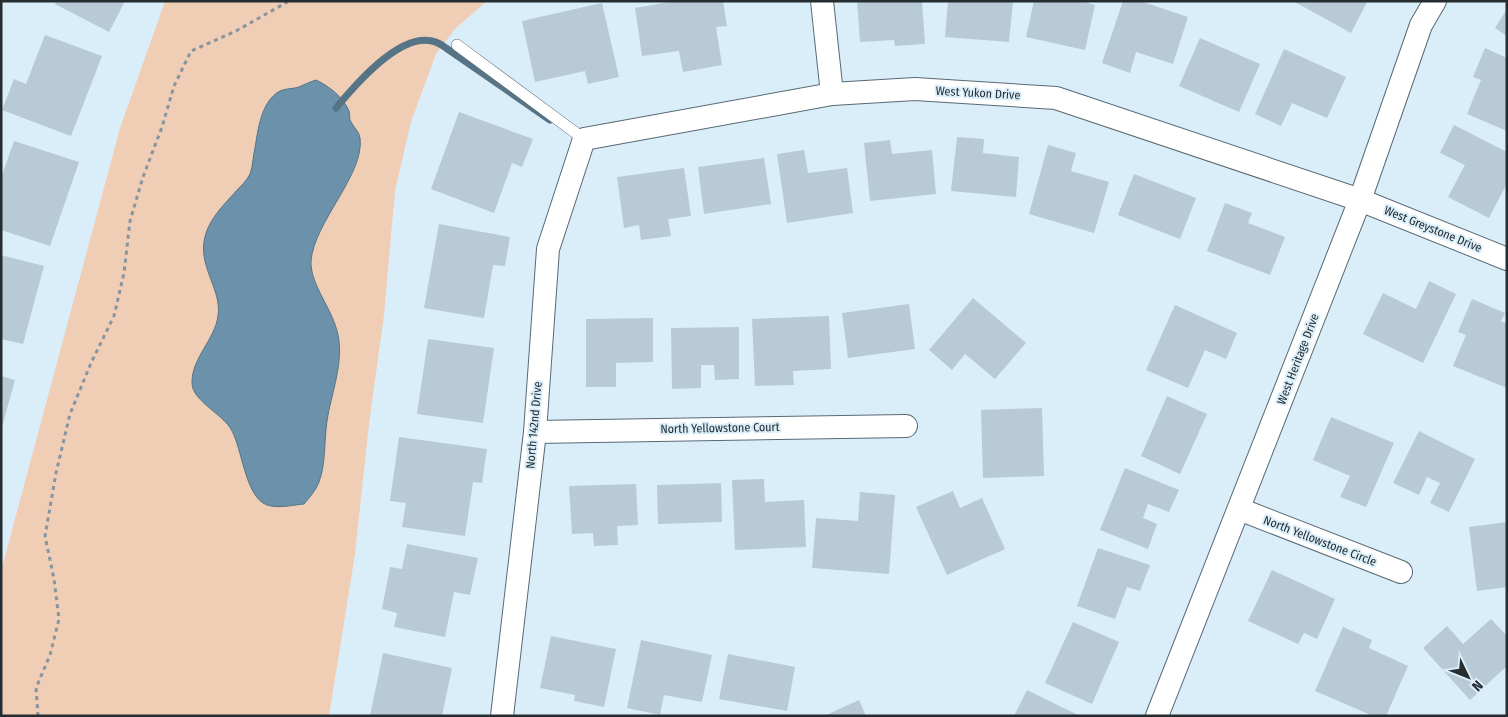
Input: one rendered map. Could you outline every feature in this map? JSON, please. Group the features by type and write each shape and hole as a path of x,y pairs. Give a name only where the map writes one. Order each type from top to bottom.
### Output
{"street":[{"path":"822,1 832,94"},
{"name":"West Heritage Drive","path":"1157,716 1360,200 1421,26 1435,1"},
{"name":"West Yukon Drive","path":"584,139 832,94 915,89 1056,98 1360,200"},
{"name":"North 142nd Drive","path":"502,716 535,432 548,249 584,139"},
{"name":"West Greystone Drive","path":"1360,200 1507,259"},
{"name":"North Yellowstone Court","path":"535,432 906,426"},
{"name":"North Yellowstone Circle","path":"1239,509 1401,572"}],"lane":[{"path":"457,45 584,139"}],"path":[{"path":"38,716 36,688 50,655 59,619 54,579 45,536 56,473 70,414 91,363 114,316 124,273 130,221 174,86 191,51 236,31 289,1"}],"shaded area":[{"path":"165,1 487,1 455,29 436,54 411,122 395,191 384,315 369,424 355,554 329,716 1,716 1,571 120,128"}],"water":[{"path":"316,80 331,89 344,102 349,111 350,121 358,131 360,138 355,167 321,230 314,246 311,261 314,279 332,316 338,335 338,367 327,421 323,467 318,485 304,504 272,506 263,503 252,489 232,431 228,425 202,401 193,389 193,373 199,357 213,333 218,316 217,298 205,261 204,242 212,220 250,174 259,125 268,102 280,91 299,87"}],"building":[{"path":"57,1 125,1 109,32 55,4"},
{"path":"675,1 723,1 727,26 716,27 722,65 683,72 679,51 642,56 635,8"},
{"path":"857,1 922,1 925,44 895,46 894,40 860,42"},
{"path":"948,1 1013,1 1009,42 945,37"},
{"path":"1034,1 1081,1 1095,5 1085,50 1026,37"},
{"path":"1123,1 1140,1 1188,17 1173,64 1136,52 1130,73 1102,63"},
{"path":"1293,1 1365,1 1367,2 1351,33"},
{"path":"602,3 619,77 588,84 585,71 535,82 522,21"},
{"path":"1507,9 1507,36 1495,28"},
{"path":"45,35 102,56 71,136 2,110 14,79 26,84"},
{"path":"1200,38 1260,64 1239,112 1179,86"},
{"path":"1485,48 1507,58 1507,131 1467,114 1481,80 1473,77"},
{"path":"1284,49 1346,77 1327,118 1292,103 1281,126 1255,114"},
{"path":"459,112 533,139 522,167 512,163 494,213 431,189"},
{"path":"1454,125 1507,152 1507,183 1489,218 1448,197 1465,165 1440,153"},
{"path":"957,137 984,139 983,153 1019,157 1016,197 951,191"},
{"path":"890,140 892,154 932,150 936,194 870,201 864,143"},
{"path":"14,141 79,162 50,246 1,230 1,178"},
{"path":"1048,145 1076,153 1071,171 1109,182 1094,233 1029,214"},
{"path":"804,150 808,173 847,168 853,213 787,223 777,154"},
{"path":"764,158 771,204 704,214 698,167"},
{"path":"684,168 691,216 668,219 671,236 641,240 639,225 624,228 617,177"},
{"path":"1134,174 1196,198 1180,239 1118,215"},
{"path":"1225,203 1252,213 1248,223 1285,237 1270,275 1207,251"},
{"path":"439,224 510,237 505,266 493,265 484,318 424,308"},
{"path":"1,255 44,266 23,344 1,339"},
{"path":"1429,281 1456,294 1423,363 1363,334 1383,293 1416,309"},
{"path":"973,298 1026,343 995,379 965,354 952,370 929,350"},
{"path":"1472,299 1505,313 1501,321 1507,324 1507,388 1453,366 1466,335 1458,332"},
{"path":"909,304 915,349 848,358 842,313"},
{"path":"1175,305 1237,333 1226,359 1205,350 1188,388 1146,370"},
{"path":"829,316 831,369 793,371 794,385 755,386 752,319"},
{"path":"653,318 653,362 616,363 616,387 586,387 586,319"},
{"path":"739,327 739,379 715,380 714,365 701,365 701,388 672,389 671,328"},
{"path":"428,339 494,348 483,423 417,414"},
{"path":"1,376 15,380 2,427 1,427"},
{"path":"1167,396 1207,414 1180,474 1141,456"},
{"path":"1042,408 1044,476 983,478 981,410"},
{"path":"1331,417 1394,443 1366,507 1340,497 1350,476 1313,460"},
{"path":"1419,431 1475,459 1449,512 1430,503 1440,483 1427,477 1419,495 1393,483"},
{"path":"399,437 487,449 482,483 473,482 465,536 402,527 406,503 390,501"},
{"path":"1125,468 1179,490 1169,512 1148,504 1143,518 1157,524 1148,549 1100,530"},
{"path":"764,479 765,502 804,500 806,547 735,550 732,480"},
{"path":"721,483 722,522 658,524 657,485"},
{"path":"636,484 638,525 617,526 618,545 594,546 593,533 572,534 569,486"},
{"path":"953,491 960,508 982,498 1005,549 947,575 916,507"},
{"path":"860,492 895,495 889,574 812,568 816,518 858,521"},
{"path":"1507,522 1507,587 1477,591 1469,527"},
{"path":"407,544 478,558 470,595 454,592 445,637 394,627 397,613 382,609 390,567 402,569"},
{"path":"1098,548 1150,565 1140,591 1127,587 1115,619 1077,606"},
{"path":"1272,570 1335,599 1317,639 1304,633 1298,644 1248,621"},
{"path":"1491,619 1507,636 1507,666 1470,700 1423,648 1447,626 1463,644"},
{"path":"1073,622 1119,642 1092,704 1045,683"},
{"path":"1343,627 1372,640 1369,648 1408,666 1386,716 1373,716 1315,691"},
{"path":"551,636 616,649 604,707 574,701 575,695 540,688"},
{"path":"641,640 712,655 702,702 664,695 660,715 627,708"},
{"path":"383,653 452,668 442,716 370,716"},
{"path":"728,654 795,667 787,711 719,699"},
{"path":"1027,690 1080,716 1014,716"},
{"path":"859,700 866,716 824,716"}],"waterway":[{"path":"336,108 366,75 392,53 406,45 419,41 432,41 443,46 550,120"}]}
